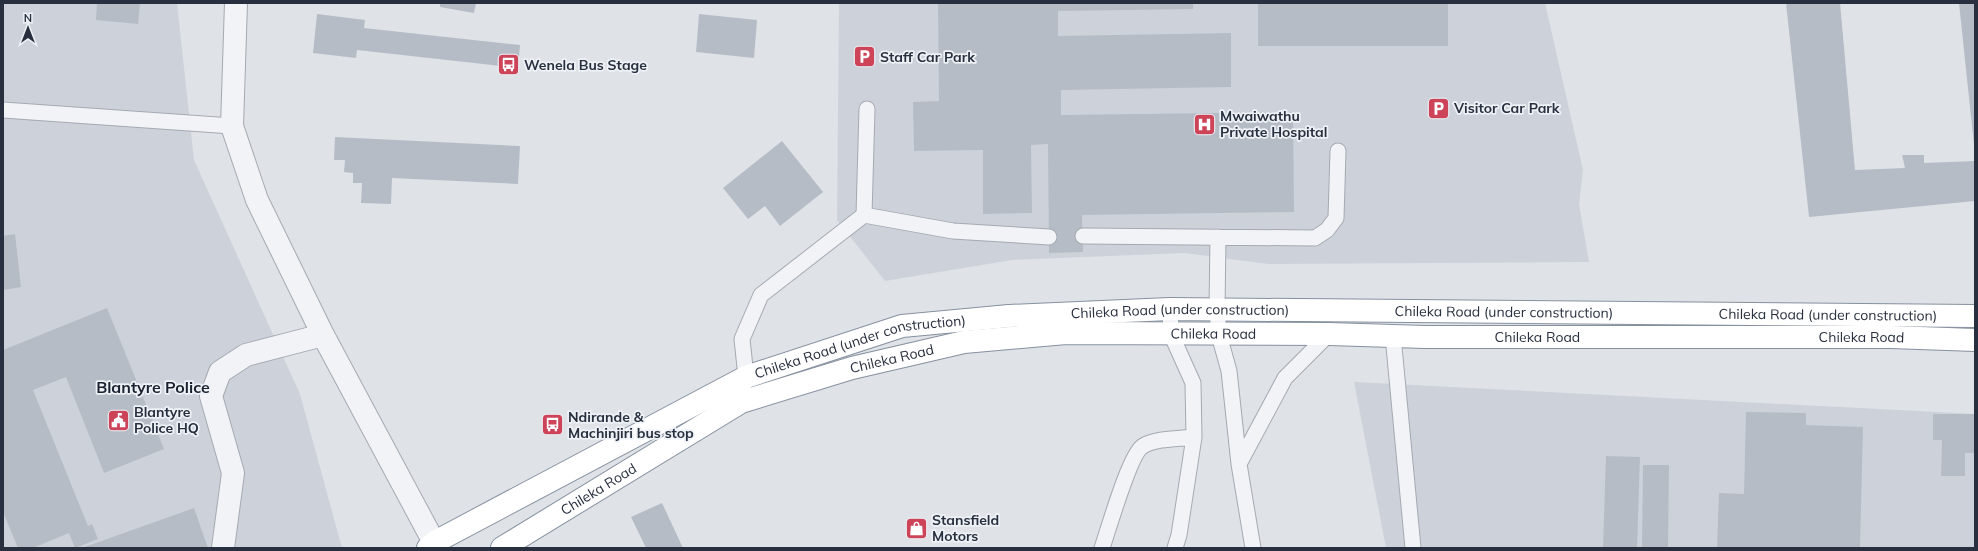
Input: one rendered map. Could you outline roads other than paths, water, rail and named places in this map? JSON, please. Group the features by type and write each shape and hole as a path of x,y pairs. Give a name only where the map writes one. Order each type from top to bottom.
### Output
{"highway":[{"name":"Chileka Road (under construction)","path":"433,546 746,377 902,326 1009,316 1170,309 1975,316"},
{"name":"Chileka Road","path":"502,548 741,402 852,368 964,342 1066,333 1219,335 1329,334 1393,336 1891,337 1975,340"}],"street":[{"path":"236,3 232,126 257,200 323,335 433,546"},
{"path":"223,548 233,472 211,396 220,372 246,355 323,335"}],"lane":[{"path":"864,215 867,108"},
{"path":"3,110 232,126"},
{"path":"1083,236 1315,238 1327,230 1336,218 1338,151"},
{"path":"741,402 746,377 742,339 761,295 864,215 953,231 1049,237"},
{"path":"1218,237 1217,309 1219,335 1229,371 1239,464 1253,548"},
{"path":"1170,309 1171,334 1193,383 1194,437 1179,535 1175,548"},
{"path":"1239,464 1285,378 1329,334"},
{"path":"1393,336 1413,548"},
{"path":"1102,548 1133,460 1142,446 1157,441 1194,437"}],"place":[{"name":"Staff Car Park","path":"865,57"},
{"name":"Wenela Bus Stage","path":"509,65"},
{"name":"Visitor Car Park","path":"1439,108"},
{"name":"Mwaiwathu Private Hospital","path":"1205,124"},
{"name":"Blantyre Police HQ","path":"118,420"},
{"name":"Ndirande & Machinjiri bus stop","path":"553,425"},
{"name":"Stansfield Motors","path":"916,528"}],"district":[{"name":"Blantyre Police","path":"153,387"}]}
